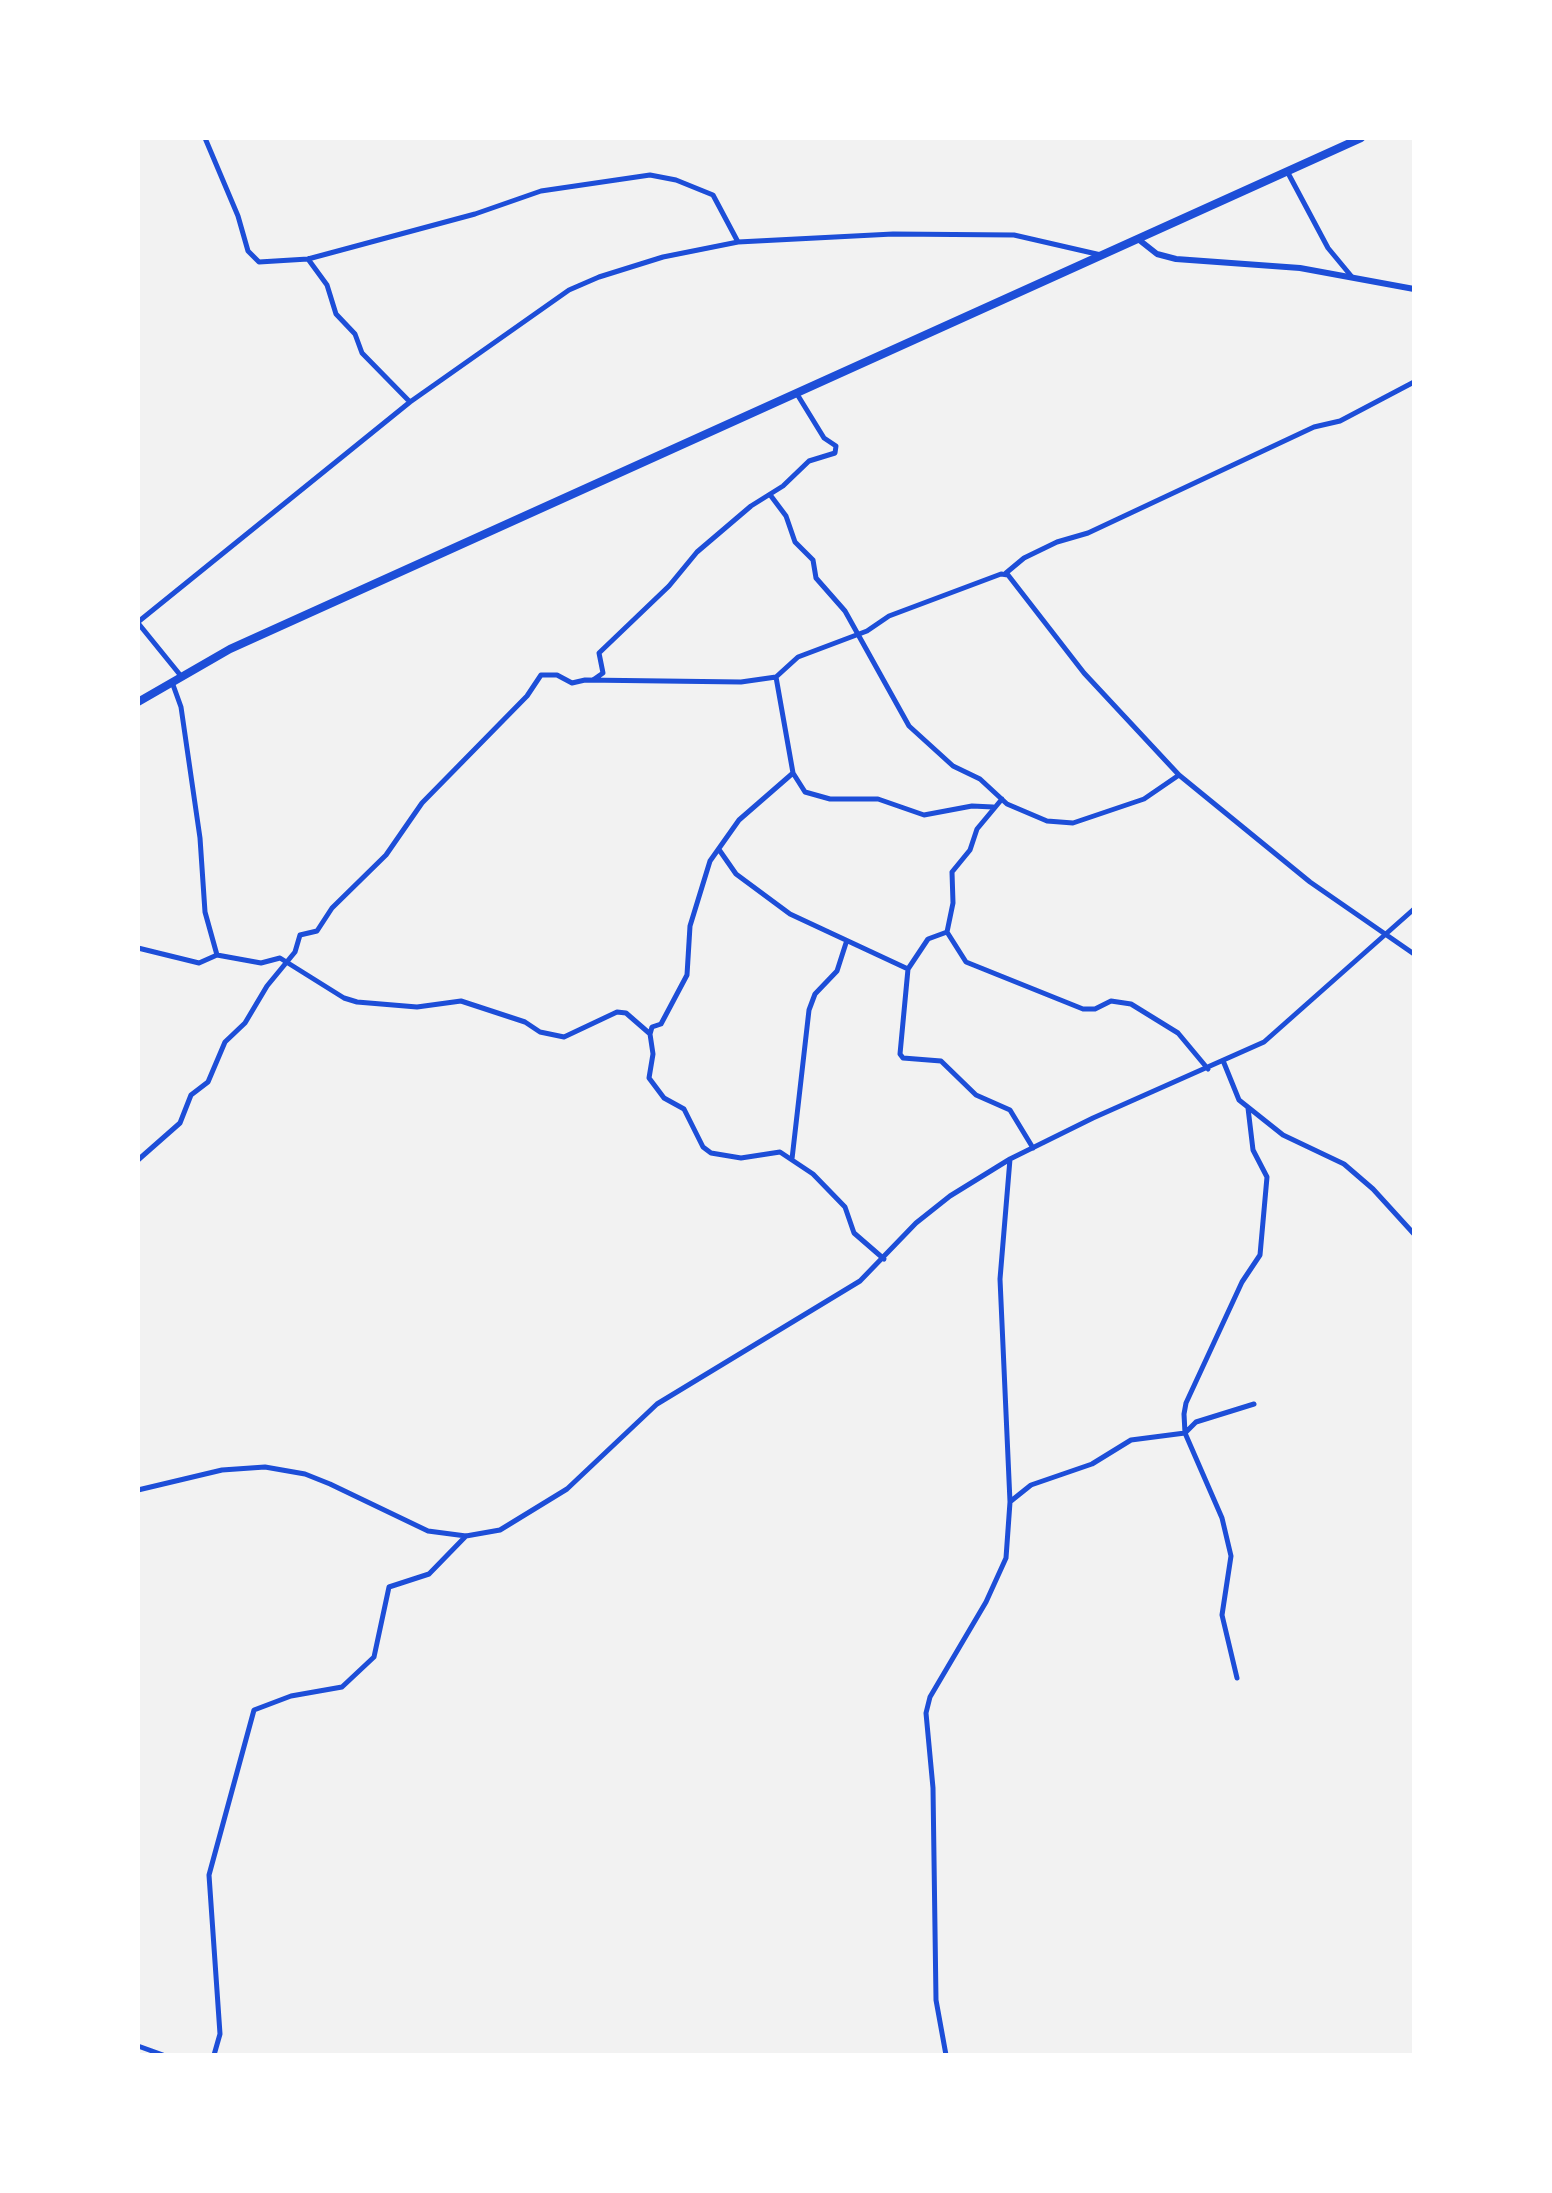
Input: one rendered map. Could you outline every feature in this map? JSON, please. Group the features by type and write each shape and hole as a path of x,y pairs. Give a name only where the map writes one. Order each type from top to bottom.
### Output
{"highway":[{"path":"138,702 242,643 1361,138"}],"street":[{"path":"205,138 238,216 248,251 259,262 308,259 475,214 541,191 650,175 676,180 713,195 738,242"},
{"path":"1288,173 1328,248 1352,278"},
{"path":"181,676 138,622 410,402 582,283 663,257 738,242 966,233 1037,238 1103,256"},
{"path":"1138,239 1157,254 1176,259 1300,268 1414,289"},
{"path":"308,259 327,285 336,314 355,334 362,353 410,402"},
{"path":"138,1160 180,1123 191,1095 208,1082 225,1042 245,1023 295,952 300,935 317,931 332,908 386,855 422,803 527,696 541,675 557,675 572,683 592,680 741,682 776,677 798,657 857,634 889,616 1005,574 1024,558 1057,542 1088,533 1314,427 1340,421 1414,382"},
{"path":"592,680 603,673 599,657 602,649 727,525 771,496 809,461 824,454 831,455 836,449 834,443 824,438 797,394"},
{"path":"771,496 786,516 795,542 813,560 816,578 845,611 909,726 953,766 980,779 1002,799 1047,821 1073,823 1144,799 1179,775"},
{"path":"1005,574 1084,673 1179,775 1286,864 1414,954"},
{"path":"776,677 793,773 805,792 830,799 878,799 924,815 972,806 993,807"},
{"path":"171,681 181,707 200,838 205,912 217,955"},
{"path":"793,773 739,820 704,874 690,926 687,975 661,1024 652,1027 650,1034 653,1054 649,1078 668,1101 684,1109 703,1147 721,1156 741,1158 772,1152 792,1159 840,1200 851,1229 884,1259"},
{"path":"1002,799 977,829 970,850 954,866 950,889 952,912 947,932 966,962 1020,981 1077,1008 1095,1009 1119,1001 1146,1011 1178,1033 1208,1069"},
{"path":"719,850 748,884 790,914 846,943 908,969"},
{"path":"138,1490 222,1470 284,1470 330,1484 428,1531 466,1536 500,1530 544,1506 567,1489 649,1410 860,1281 934,1208 1010,1159 1128,1102 1224,1063 1283,1029 1414,909"},
{"path":"947,932 928,939 908,969 907,1004 900,1027 901,1057 941,1061 976,1095 1010,1110 1033,1148"},
{"path":"792,1159 809,1010 815,994 837,971 846,943"},
{"path":"138,948 199,963 217,955 261,963 288,960 306,976 357,1002 417,1007 461,1001 525,1022 540,1032 564,1037 617,1012 626,1013 650,1034"},
{"path":"1224,1063 1239,1100 1283,1135 1344,1164 1373,1189 1414,1234"},
{"path":"1237,1678 1222,1615 1231,1556 1222,1518 1185,1433 1186,1403 1242,1282 1260,1255 1267,1177 1253,1150 1248,1108"},
{"path":"946,2055 936,2000 933,1788 926,1713 935,1687 996,1585 1006,1558 1010,1502 1000,1279 1010,1159"},
{"path":"1010,1502 1031,1485 1092,1464 1131,1440 1185,1433 1196,1422 1254,1404"},
{"path":"214,2055 220,2034 209,1875 254,1710 291,1696 342,1687 374,1657 389,1587 429,1574 466,1536"},
{"path":"138,2046 163,2055"}]}
